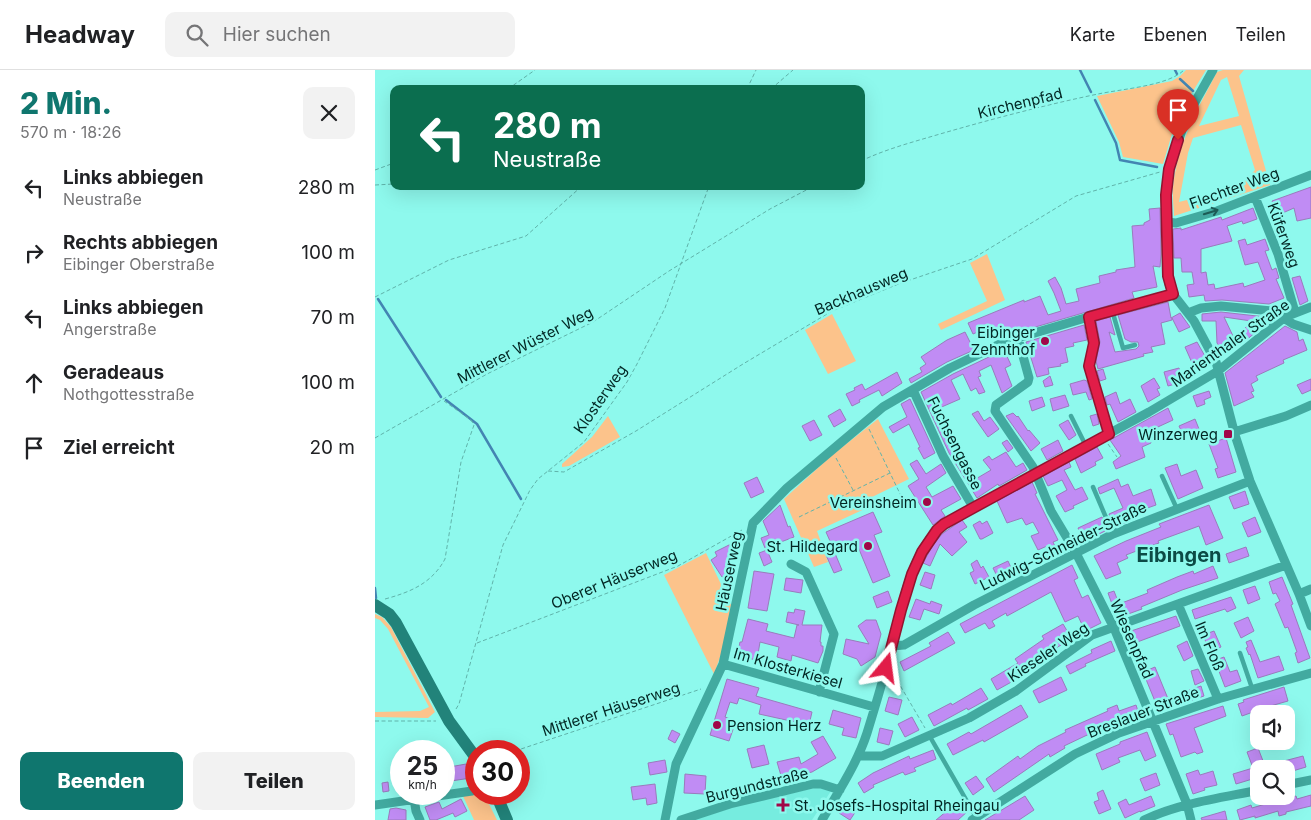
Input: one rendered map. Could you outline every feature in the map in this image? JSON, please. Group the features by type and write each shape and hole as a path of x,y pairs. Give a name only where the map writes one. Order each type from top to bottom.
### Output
{"main road":[{"path":"376,605 389,614 396,623 449,721 465,743"},
{"path":"501,805 507,820"}],"street":[{"path":"1213,70 1185,118 1169,169 1166,195 1168,276 1173,294 1188,313 1216,362 1234,432 1250,481 1311,626"},
{"name":"Flechter Weg","path":"1166,222 1176,223 1217,211 1311,175"},
{"name":"Küferweg","path":"1255,196 1278,254 1295,312"},
{"name":"Häuserweg","path":"665,820 676,764 723,664 753,523 787,488 883,407 950,368 985,350 1018,338 1173,294"},
{"path":"1188,313 1201,308 1221,306 1273,311 1285,317 1293,324 1311,330"},
{"name":"Marienthaler Straße","path":"822,820 858,756 886,668 912,574 922,552 937,530 944,524 1149,412 1218,372 1285,317 1311,307"},
{"path":"1089,317 1094,343 1089,366 1106,435"},
{"name":"Wiesenpfad","path":"1018,338 1029,378 1028,382 996,405 995,411 1033,468 1051,512 1076,553 1114,628 1187,804 1191,820"},
{"name":"Fuchsengasse","path":"913,390 943,456 973,508"},
{"path":"1234,432 1286,416 1311,405"},
{"name":"Ludwig-Schneider-Straße","path":"892,646 904,644 974,605 1113,534 1250,481"},
{"path":"791,564 806,572 834,634 819,692"},
{"name":"Kieseler Weg","path":"858,756 882,756 969,718 1016,691 1092,636 1286,565"},
{"path":"1299,594 1311,589"},
{"name":"Im Floß","path":"1177,604 1218,699"},
{"name":"Im Klosterkiesel","path":"723,664 874,707"},
{"name":"Breslauer Straße","path":"975,819 1075,754 1119,733 1251,688 1311,673"},
{"path":"1295,783 1311,780"},
{"name":"Burgundstraße","path":"681,820 730,804 813,784 821,784 840,790"},
{"path":"1144,820 1187,804 1250,792"},
{"path":"375,805 390,803"},
{"path":"415,805 419,820"}],"lane":[{"path":"1112,310 1123,348 1135,345"},
{"path":"1071,416 1086,446"},
{"path":"1163,476 1177,509"},
{"path":"1093,487 1113,534"},
{"path":"1240,653 1251,688"},
{"path":"929,735 975,819"}],"path":[{"path":"514,85 535,70"},
{"path":"749,85 756,70"},
{"path":"776,85 793,70"},
{"name":"Kirchenpfad","path":"865,160 888,150 979,123 1097,94 1164,82 1185,70"},
{"path":"375,170 390,164"},
{"name":"Backhausweg","path":"548,471 564,472 612,445 832,311 901,283 972,259 1076,196 1169,169"},
{"path":"375,185 390,184"},
{"path":"375,296 449,260 526,236 578,190"},
{"name":"Klosterweg","path":"449,721 459,704 503,545 530,490 538,479 584,442 627,382 665,308 708,190"},
{"path":"681,265 770,209 806,190"},
{"name":"Mittlerer Wüster Weg","path":"375,438 487,374 593,322 681,265"},
{"path":"376,605 384,599 413,590 428,581 439,570 445,559 461,462 474,425 471,420 443,400"},
{"path":"865,422 902,498"},
{"path":"1106,435 1117,458"},
{"path":"833,450 853,491"},
{"path":"799,517 890,473"},
{"name":"Oberer Häuserweg","path":"476,643 677,566 753,523"},
{"path":"886,668 895,676 929,735"},
{"name":"Mittlerer Häuserweg","path":"530,746 713,685"},
{"path":"375,721 449,721"}],"shaded area":[{"path":"1186,70 1206,70 1177,117 1163,164 1123,157 1119,142 1097,96 1172,81"},
{"path":"1223,70 1244,70 1239,76 1270,185 1174,216 1173,188 1183,142 1217,72","holes":["1227,77 1239,116 1199,126 1221,80","1241,125 1255,170 1241,186 1179,202 1188,153 1193,138"]},
{"path":"987,254 1005,300 941,330 938,324 987,301 970,263"},
{"path":"832,314 856,361 828,374 805,330"},
{"path":"608,416 620,437 569,466 562,467 562,464 592,437"},
{"path":"878,419 909,479 868,499 871,506 817,531 828,562 814,567 784,499 831,456"},
{"path":"706,553 731,605 723,649 714,674 664,575"},
{"path":"375,614 382,617 391,627 435,712 428,718 375,717 375,712 420,711 429,707 388,629 380,620 375,618"},
{"name":"St. Josefs-Hospital Rheingau","path":"818,787 831,791 812,820 693,820 734,807"},
{"path":"467,805 490,805 497,820 474,820"}],"building":[{"path":"1311,187 1311,218 1297,221 1294,208 1278,215 1272,201"},
{"path":"1160,208 1160,267 1153,266 1157,287 1132,292 1134,298 998,338 995,330 982,336 980,331 973,334 968,323 1024,300 1024,302 1040,296 1048,315 1061,311 1048,281 1055,277 1066,304 1079,301 1076,289 1100,283 1099,276 1116,272 1116,270 1135,267 1132,226 1144,225 1144,223 1150,220 1149,209"},
{"path":"1253,208 1257,219 1243,224 1242,221 1227,226 1232,241 1201,249 1201,273 1206,272 1208,285 1214,284 1215,289 1243,283 1244,287 1265,280 1258,262 1245,265 1238,241 1245,239 1247,245 1265,239 1269,250 1265,251 1272,270 1276,268 1279,278 1276,279 1284,298 1269,304 1222,300 1205,301 1204,295 1189,297 1187,285 1194,284 1192,272 1182,272 1181,258 1174,258 1173,229 1181,228 1181,230 1221,217 1222,220"},
{"path":"1300,276 1308,301 1300,305 1292,278"},
{"path":"1168,302 1171,318 1180,313 1190,327 1179,332 1172,318 1172,320 1161,323 1165,344 1151,347 1153,352 1143,354 1144,356 1098,369 1096,361 1100,342 1096,321 1110,317 1115,335 1109,332 1115,352 1136,349 1139,346 1138,342 1131,342 1125,339 1118,315"},
{"path":"1221,312 1266,317 1265,323 1224,317 1233,336 1220,348 1217,343 1216,321 1202,321 1202,314"},
{"path":"1249,324 1256,332 1245,341 1239,334"},
{"path":"1084,325 1087,340 1073,343 1074,346 1065,348 1068,362 1060,364 1061,366 1048,368 1049,374 1037,377 1026,342"},
{"path":"1285,326 1297,332 1299,341 1303,339 1307,350 1283,360 1284,363 1256,376 1258,380 1251,384 1254,391 1251,392 1254,397 1234,406 1225,373"},
{"path":"965,332 974,350 947,362 911,383 909,379 922,372 920,368 926,364 921,357 947,340"},
{"path":"1197,342 1206,358 1193,365 1185,347"},
{"path":"1010,347 1004,350 1011,365 1005,368 1012,386 1002,393 991,365 979,371 981,376 978,377 985,392 979,394 976,388 971,391 963,374 951,380 960,399 937,409 947,432 974,480 991,470 983,460 989,456 992,460 1006,452 1016,467 1023,463 1027,470 999,486 998,484 977,498 949,453 921,392 953,374"},
{"path":"1179,368 1183,382 1168,386 1164,372"},
{"path":"1103,369 1106,379 1100,381 1097,371"},
{"path":"897,372 902,383 882,396 879,390 859,400 860,402 852,406 846,394 862,384 865,390"},
{"path":"1050,376 1053,385 1045,387 1043,381"},
{"path":"1154,378 1160,388 1157,389 1160,395 1148,402 1141,386"},
{"path":"1311,379 1311,390 1302,394 1297,385"},
{"path":"1084,380 1087,381 1092,399 1089,400 1086,392 1073,395 1070,384"},
{"path":"1209,391 1211,397 1204,400 1205,404 1197,407 1193,396"},
{"path":"1116,392 1120,404 1130,399 1136,412 1118,422 1110,404 1107,405 1105,397"},
{"path":"1065,395 1069,406 1053,411 1050,399"},
{"path":"1042,397 1045,406 1032,411 1029,401"},
{"path":"910,399 935,453 924,459 909,424 893,433 889,427 907,417 901,404"},
{"path":"1168,408 1173,420 1147,432 1151,443 1142,447 1145,457 1116,469 1113,462 1121,456 1110,440"},
{"path":"840,409 846,420 834,427 828,416"},
{"path":"978,411 984,421 990,417 999,429 988,437 972,414"},
{"path":"1013,413 1018,416 1028,431 1040,443 1031,451 1006,416"},
{"path":"1097,414 1099,424 1093,426 1090,416"},
{"path":"1195,419 1199,429 1183,435 1179,426"},
{"path":"814,420 822,435 810,441 802,426"},
{"path":"1068,420 1076,435 1069,440 1059,425"},
{"path":"1226,438 1236,472 1218,478 1215,469 1218,468 1209,444"},
{"path":"1007,440 1013,448 1008,452 1002,443"},
{"path":"1058,440 1063,451 1047,460 1041,449"},
{"path":"1097,447 1103,458 1095,462 1096,465 1081,473 1075,459"},
{"path":"917,460 926,474 941,464 946,473 926,487 932,497 953,486 961,499 941,510 945,516 933,525 908,486 919,479 910,464"},
{"path":"1069,462 1071,467 1064,470 1075,490 1082,487 1088,499 1065,512 1056,496 1067,490 1062,480 1048,486 1043,476"},
{"path":"1177,464 1181,476 1196,470 1203,488 1178,499 1165,468"},
{"path":"757,477 764,492 751,498 744,483"},
{"path":"1118,479 1121,487 1128,484 1133,496 1151,489 1156,505 1136,512 1138,515 1126,519 1127,522 1114,527 1109,514 1123,508 1114,488 1100,494 1098,488"},
{"path":"1032,482 1037,493 1035,494 1058,540 1053,542 1057,551 1051,554 1047,546 1038,550 1031,536 1039,533 1033,522 1026,525 1022,518 1007,523 997,501"},
{"path":"1245,491 1249,504 1234,509 1229,497"},
{"path":"780,505 794,537 765,548 761,538 769,535 763,521"},
{"path":"1209,505 1223,538 1206,545 1199,526 1158,541 1159,543 1153,545 1157,555 1143,561 1139,550 1126,555 1128,558 1117,563 1121,573 1106,579 1094,556 1161,527 1159,524"},
{"name":"St. Hildegard","path":"873,512 882,532 874,535 890,576 873,583 856,542 834,550 826,532"},
{"path":"1102,517 1107,530 1097,535 1096,532 1082,538 1078,528"},
{"path":"1255,517 1261,532 1248,537 1242,523"},
{"path":"962,520 967,527 959,532 967,542 952,556 940,544 930,566 923,563 942,534"},
{"path":"980,521 982,524 987,521 993,533 982,539 980,539 973,525"},
{"path":"731,544 737,556 727,561 733,571 722,577 711,560 717,556 715,552"},
{"path":"1246,547 1249,556 1229,563 1226,554"},
{"path":"767,550 772,562 764,566 759,553"},
{"path":"834,551 842,570 834,573 826,555"},
{"path":"1194,551 1196,559 1188,561 1186,553"},
{"path":"977,560 989,577 975,584 970,573 974,571 971,564"},
{"path":"1008,561 1013,572 1001,578 993,568"},
{"path":"1072,565 1078,578 1074,580 1082,598 1088,595 1101,623 1085,631 1078,616 1065,622 1051,592 1007,616 1006,613 992,621 995,626 989,629 985,623 965,633 960,624"},
{"path":"1213,566 1218,578 1182,590 1141,607 1142,609 1117,618 1108,593 1114,591 1119,604 1148,593 1147,590 1177,577 1193,571 1194,574"},
{"path":"754,571 774,574 767,611 748,608"},
{"path":"925,572 935,575 931,589 920,585"},
{"path":"1282,577 1293,604 1291,605 1310,658 1298,663 1295,653 1297,652 1288,627 1285,628 1275,604 1280,601 1276,593 1273,594 1269,582"},
{"path":"786,578 803,580 801,593 784,590"},
{"path":"1255,586 1260,599 1248,604 1243,590"},
{"path":"888,591 892,602 877,608 873,597"},
{"path":"1231,597 1236,608 1227,612 1225,609 1195,619 1192,610"},
{"path":"916,599 930,604 931,601 942,605 939,614 924,609 920,620 909,617"},
{"path":"795,609 805,611 802,625 822,625 820,642 821,646 823,646 823,651 818,663 792,655 791,661 777,657 779,647 760,642 757,660 737,656 748,619 768,624 766,631 794,638 797,625 799,625 786,622 788,612 794,613"},
{"path":"1176,616 1180,626 1132,644 1128,632"},
{"path":"1248,617 1254,631 1241,638 1234,623"},
{"path":"866,620 876,620 881,634 875,657 861,666 857,659 843,654 846,639 869,644 858,626"},
{"path":"1063,624 1072,639 1045,654 1046,656 1013,678 1015,680 997,690 991,679 1018,663 1015,659 1044,639 1042,636"},
{"path":"1214,631 1221,647 1210,652 1203,635"},
{"path":"948,632 955,643 904,671 900,662 931,646 929,643"},
{"path":"1251,640 1260,662 1279,656 1284,670 1258,678 1246,648 1248,647 1246,642"},
{"path":"1111,641 1115,651 1085,664 1086,666 1070,674 1066,666 1092,653 1091,650"},
{"path":"1187,641 1193,656 1184,661 1177,646"},
{"path":"1224,657 1230,672 1237,670 1241,681 1225,687 1217,666 1215,667 1213,661"},
{"path":"1155,667 1171,706 1159,711 1143,672"},
{"path":"1198,669 1204,681 1195,685 1191,671"},
{"path":"1061,677 1067,690 1039,703 1033,691"},
{"path":"727,679 759,688 756,696 812,712 809,725 759,714 761,705 739,698 737,704 730,702 725,717 736,721 729,741 710,735"},
{"path":"1201,686 1204,696 1192,700 1189,690"},
{"path":"1284,687 1288,701 1274,705 1250,705 1250,713 1242,716 1238,704 1244,702 1243,700"},
{"path":"981,688 988,699 934,726 928,715 951,703 952,705"},
{"path":"889,697 902,700 898,715 885,711"},
{"path":"1021,705 1028,717 984,742 983,740 953,755 947,744 969,732 971,734"},
{"path":"1117,705 1119,711 1136,705 1139,714 1064,746 1065,748 1050,757 1049,754 994,792 986,779 1018,756 1020,759 1038,746 1066,732 1065,730 1108,711 1107,709"},
{"path":"1223,706 1226,716 1194,728 1203,752 1197,754 1195,752 1181,757 1173,734 1170,735 1166,724"},
{"path":"833,710 861,718 856,738 842,735 844,728 829,724"},
{"path":"912,717 919,730 905,737 898,724"},
{"path":"880,728 893,731 889,745 877,742"},
{"path":"672,730 680,734 675,743 668,739"},
{"path":"1147,732 1156,756 1145,761 1140,750 1118,758 1120,762 1102,770 1096,754 1120,744 1120,742"},
{"path":"823,736 836,758 812,772 782,779 777,762 799,757 801,764 818,754 811,742"},
{"path":"764,745 769,764 752,768 747,749"},
{"path":"933,750 936,759 914,768 916,771 905,775 903,772 873,785 874,787 864,793 858,783 873,773 909,756 910,759"},
{"path":"1259,750 1263,760 1250,760 1247,752"},
{"path":"1303,756 1306,767 1295,770 1295,760 1288,760"},
{"path":"665,760 667,772 650,775 648,763"},
{"path":"465,764 465,779 455,780 455,766"},
{"path":"1250,769 1250,780 1236,784 1233,774"},
{"path":"1198,770 1200,775 1213,771 1217,785 1204,788 1205,790 1193,794 1186,774"},
{"path":"1156,773 1160,785 1145,791 1140,779"},
{"path":"685,774 706,776 705,794 684,793"},
{"path":"976,776 984,787 973,795 965,783"},
{"path":"388,782 389,791 383,792 382,783"},
{"path":"655,784 657,803 647,805 646,798 633,800 631,787"},
{"path":"1103,790 1111,809 1099,814 1094,802 1099,800 1097,793"},
{"path":"1311,795 1311,806 1286,812 1286,814 1279,816 1278,811 1255,818 1255,816 1240,820 1237,810 1251,805 1252,808 1262,805 1295,805 1295,796 1297,799"},
{"path":"1025,796 1034,810 1019,820 985,820"},
{"path":"1151,796 1155,806 1125,818 1118,803 1126,799 1129,805"},
{"path":"461,799 467,811 455,817 453,813 436,820 430,820 425,807 440,805 442,809 450,805 455,805 455,802"},
{"path":"851,800 858,804 850,820 839,813 845,804 848,805"},
{"path":"960,800 968,811 958,820 936,820"},
{"path":"390,809 406,810 406,820 388,820"},
{"path":"1225,811 1227,820 1202,820 1201,818"}],"waterway":[{"path":"1080,70 1091,92"},
{"path":"1175,70 1177,74"},
{"path":"1180,79 1193,91"},
{"path":"1095,100 1116,143 1120,160 1157,167"},
{"path":"378,299 441,397"},
{"path":"446,400 477,424 521,499"},
{"path":"375,588 376,598"}],"place":[{"name":"Eibinger Zehnthof","path":"1045,341"},
{"name":"Winzerweg","path":"1228,434"},
{"name":"Vereinsheim","path":"927,502"},
{"name":"St. Hildegard","path":"868,546"},
{"name":"Pension Herz","path":"717,725"},
{"name":"St. Josefs-Hospital Rheingau","path":"783,805"}],"district":[{"name":"Eibingen","path":"1179,555"}],"route":[{"path":"886,668 912,574 922,552 937,530 944,524 1109,434 1089,366 1094,343 1089,317 1173,294 1168,276 1166,195 1169,169 1178,140"}]}
